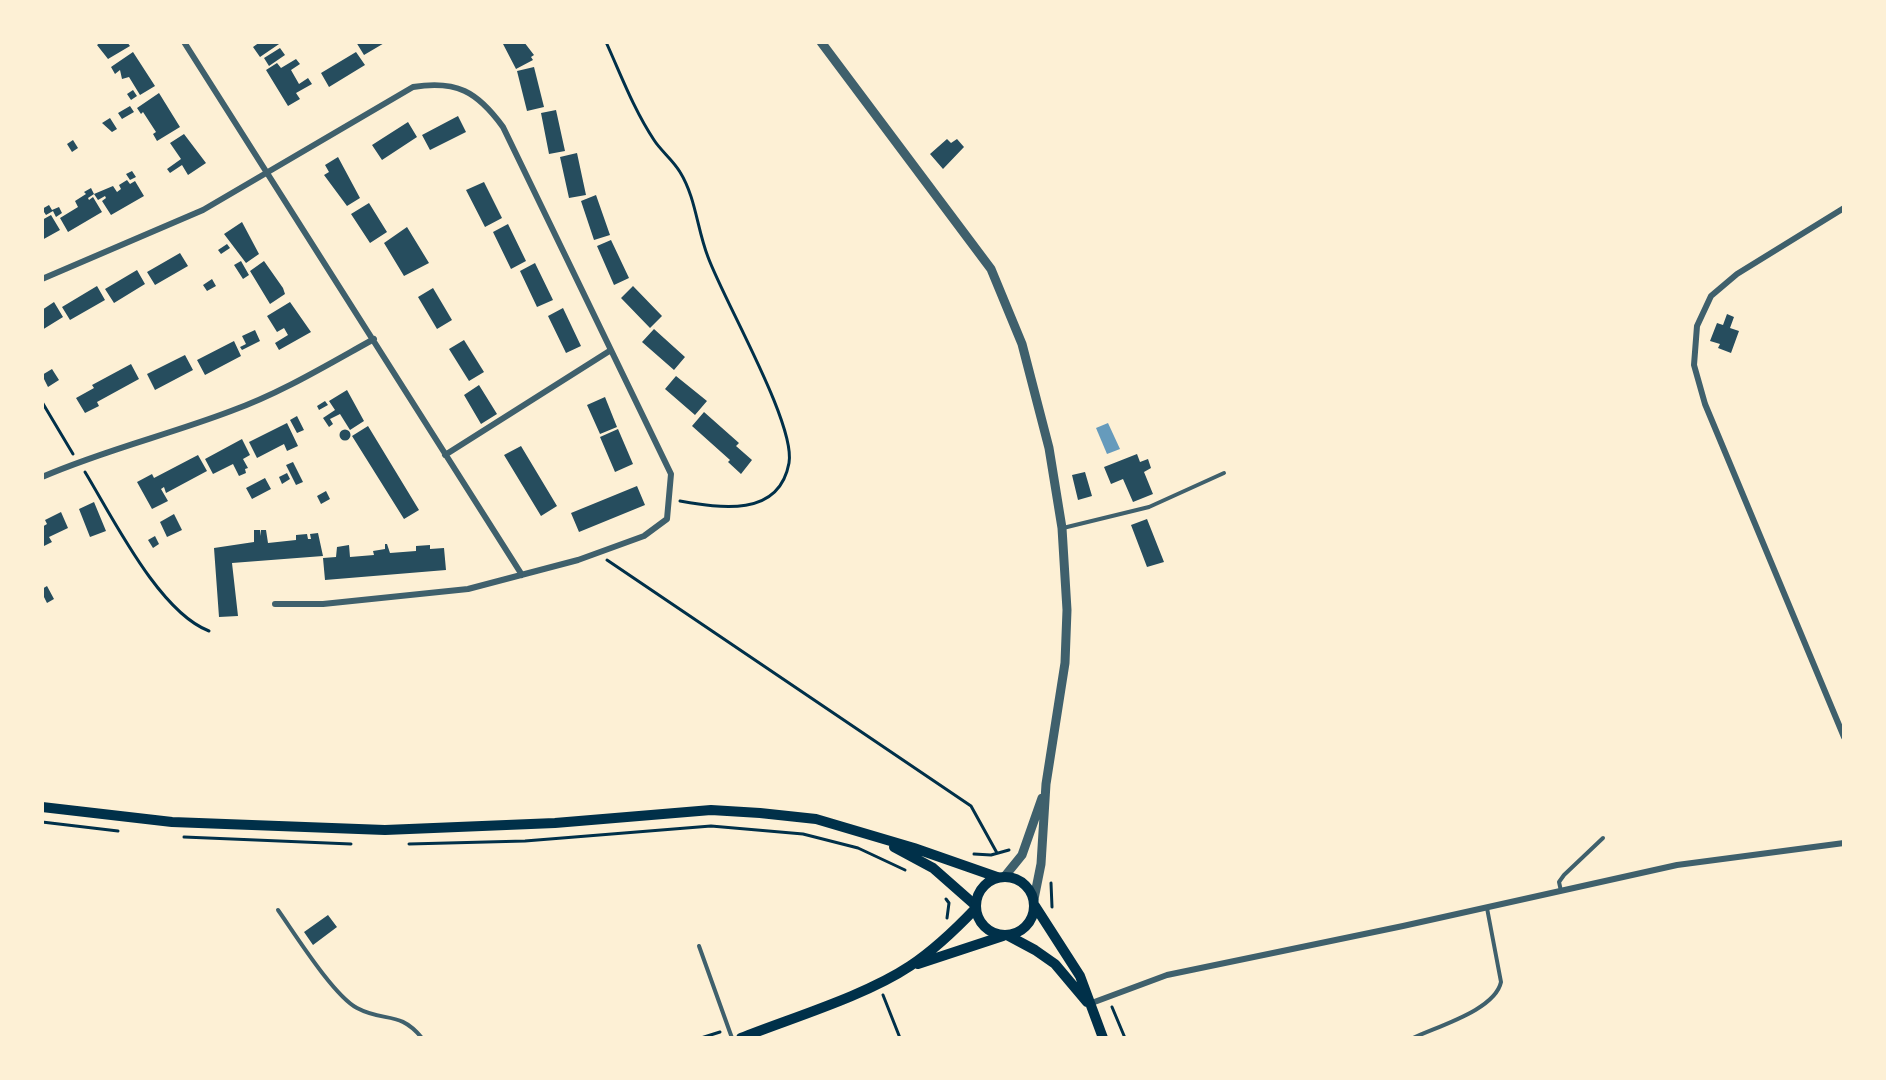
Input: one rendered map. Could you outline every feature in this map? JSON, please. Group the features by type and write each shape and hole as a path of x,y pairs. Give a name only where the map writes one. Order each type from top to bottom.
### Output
{"main road":[{"path":"42,807 172,822 385,830 555,823 711,810 816,819 1025,884 1034,903 1080,976 1103,1038"},
{"path":"878,838 933,868 975,907 985,928 1035,950 1055,964 1089,1004"},
{"path":"909,967 948,937 975,907 983,886 1001,877"},
{"path":"741,1038 866,988 909,967 1026,927 1034,903"}],"street":[{"path":"184,42 522,575"},
{"path":"821,42 991,269 1016,325 1049,448 1062,528 1067,610 1065,663 1046,784 1041,864 1034,903"},
{"path":"42,279 203,210 268,174 412,87 438,83 471,94 489,108 503,127 671,474 667,519 644,536 596,553 468,589 323,604 275,604"},
{"path":"1844,208 1737,274 1711,296 1697,326 1694,365 1705,404 1844,737"},
{"path":"42,477 78,461 232,411 296,382 374,339"},
{"path":"445,455 611,350"},
{"path":"1001,877 1022,855 1046,784"},
{"path":"1089,1004 1167,975 1677,866 1844,843"}],"lane":[{"path":"1062,528 1149,507 1224,473"},
{"path":"1562,892 1559,882 1563,875 1603,838"},
{"path":"1413,1038 1485,1005 1499,990 1501,982 1487,908"},
{"path":"278,910 332,983 355,1008 381,1017 399,1018 408,1022 423,1038"},
{"path":"699,946 732,1038"}],"path":[{"path":"606,42 650,133 679,171 693,199 701,238 714,275 767,385 786,435 789,462 780,484 762,501 746,507 705,506 669,499"},
{"path":"42,402 146,572 172,606 196,626 209,631"},
{"path":"596,553 970,806 997,853 1011,850"},
{"path":"1051,878 1052,910"},
{"path":"942,892 949,903 946,921"},
{"path":"881,989 900,1038"},
{"path":"1112,1007 1125,1038"},
{"path":"701,1038 719,1032"}],"water":[{"path":"1108,423 1120,449 1107,454 1096,428"}],"building":[{"path":"101,42 127,42 130,46 108,59 97,45"},
{"path":"260,42 282,42 260,57 253,47"},
{"path":"356,42 386,42 364,55"},
{"path":"502,42 524,42 534,55 531,57 533,60 516,69"},
{"path":"280,48 285,55 269,66 264,58"},
{"path":"133,52 155,86 140,95 129,77 122,79 120,70 115,74 111,67"},
{"path":"356,52 365,65 329,87 321,73"},
{"path":"296,59 300,64 291,70 299,84 308,78 312,84 296,93 300,99 288,106 266,70 277,63 281,68"},
{"path":"534,67 544,107 527,111 517,71"},
{"path":"133,90 137,96 131,100 127,94"},
{"path":"159,93 180,127 157,141 153,134 156,132 143,112 141,114 137,108"},
{"path":"130,106 134,112 122,119 118,113"},
{"path":"556,110 565,151 549,154 541,113"},
{"path":"458,116 466,132 430,150 422,135"},
{"path":"110,118 117,129 112,132 102,123"},
{"path":"408,122 417,137 382,160 372,145"},
{"path":"184,134 206,163 188,175 182,165 170,173 167,169 181,159 170,143"},
{"path":"947,139 951,143 957,139 964,147 943,169 930,154"},
{"path":"73,140 78,148 72,152 67,144"},
{"path":"577,153 586,195 569,198 560,157"},
{"path":"338,157 360,198 347,206 324,175 329,172 325,165"},
{"path":"132,171 136,177 130,180 126,174"},
{"path":"127,180 130,184 135,181 144,196 111,215 102,201 106,198 105,196 98,200 94,194 113,186 117,192 121,189 119,185"},
{"path":"484,182 502,218 485,227 466,190"},
{"path":"91,188 94,194 88,198 89,200 93,197 102,212 68,232 60,218 78,207 75,201 86,194 84,192"},
{"path":"596,195 610,235 594,240 581,201"},
{"path":"369,203 387,232 370,243 351,214"},
{"path":"49,205 52,210 59,207 62,213 56,217 53,211 46,215 42,209"},
{"path":"51,215 60,230 42,240 42,220"},
{"path":"242,222 259,254 246,263 224,234"},
{"path":"508,224 526,261 511,269 493,232"},
{"path":"407,227 429,263 404,276 384,243"},
{"path":"611,240 629,278 614,285 597,246"},
{"path":"227,244 230,248 221,254 218,250"},
{"path":"180,253 188,266 155,285 147,272"},
{"path":"241,261 249,275 243,279 234,265"},
{"path":"264,261 285,294 270,304 250,271"},
{"path":"535,263 553,300 537,307 520,271"},
{"path":"137,270 145,284 114,303 105,289"},
{"path":"212,279 216,286 207,291 203,285"},
{"path":"97,286 105,300 70,320 62,307"},
{"path":"633,286 662,316 650,328 621,298"},
{"path":"433,288 452,320 437,329 418,297"},
{"path":"54,302 63,317 42,330 42,310"},
{"path":"290,302 311,332 279,350 275,343 288,335 284,328 277,332 267,316"},
{"path":"563,308 581,346 566,353 548,316"},
{"path":"1727,314 1734,317 1730,328 1739,331 1731,353 1718,348 1720,344 1710,341 1717,323 1723,325"},
{"path":"654,329 685,357 674,370 642,342"},
{"path":"255,330 260,341 242,350 240,347 246,344 242,336"},
{"path":"464,340 484,372 469,381 449,349"},
{"path":"234,341 241,356 205,375 197,360"},
{"path":"185,355 193,370 155,390 147,374"},
{"path":"131,364 139,379 97,402 99,406 85,413 76,398 94,388 92,385"},
{"path":"52,369 59,380 48,387 42,375"},
{"path":"676,376 707,401 695,415 665,389"},
{"path":"479,385 497,414 481,424 464,395"},
{"path":"347,390 364,421 350,430 340,414 330,419 333,424 329,427 323,418 335,410 329,401"},
{"path":"605,397 617,427 600,434 587,405"},
{"path":"325,401 328,405 319,410 317,406"},
{"path":"704,412 739,443 736,446 752,460 741,474 728,462 730,460 692,426"},
{"path":"297,416 304,430 297,433 290,420"},
{"path":"287,423 298,446 287,451 284,444 257,458 249,442"},
{"path":"368,426 419,510 404,519 352,436"},
{"path":"618,429 633,464 615,472 600,437"},
{"path":"345,430 349,431 349,439 345,440 341,439 340,435 341,431"},
{"path":"242,439 250,455 243,459 248,468 245,469 246,473 239,476 233,464 213,474 205,459"},
{"path":"521,446 557,506 541,516 504,455"},
{"path":"1137,454 1140,462 1148,459 1151,468 1144,472 1153,494 1133,502 1123,479 1111,484 1104,467"},
{"path":"198,455 207,471 166,493 164,487 161,489 168,501 152,509 137,482 152,474 154,478"},
{"path":"293,462 303,482 296,485 286,465"},
{"path":"1085,472 1092,496 1078,500 1072,475"},
{"path":"287,473 290,479 282,484 279,477"},
{"path":"265,478 271,489 252,499 246,488"},
{"path":"637,486 645,505 579,532 571,513"},
{"path":"326,491 330,499 321,504 317,496"},
{"path":"94,502 106,531 90,537 79,509"},
{"path":"61,512 68,528 49,537 52,542 42,547 42,527 47,524 45,520"},
{"path":"174,514 182,530 167,537 160,522"},
{"path":"1147,519 1164,562 1147,567 1131,525"},
{"path":"254,530 260,530 261,536 261,530 266,530 268,543 296,540 296,535 307,534 308,539 311,539 310,534 318,533 323,556 232,563 238,616 219,617 214,548 254,542"},
{"path":"155,536 159,544 153,548 148,540"},
{"path":"385,544 390,553 416,551 416,546 430,545 430,549 444,548 446,570 325,580 323,558 336,557 337,547 349,545 350,557 374,555 373,551 385,549"},
{"path":"47,586 54,599 47,603 42,589"},
{"path":"328,915 337,927 313,945 304,932"}]}
